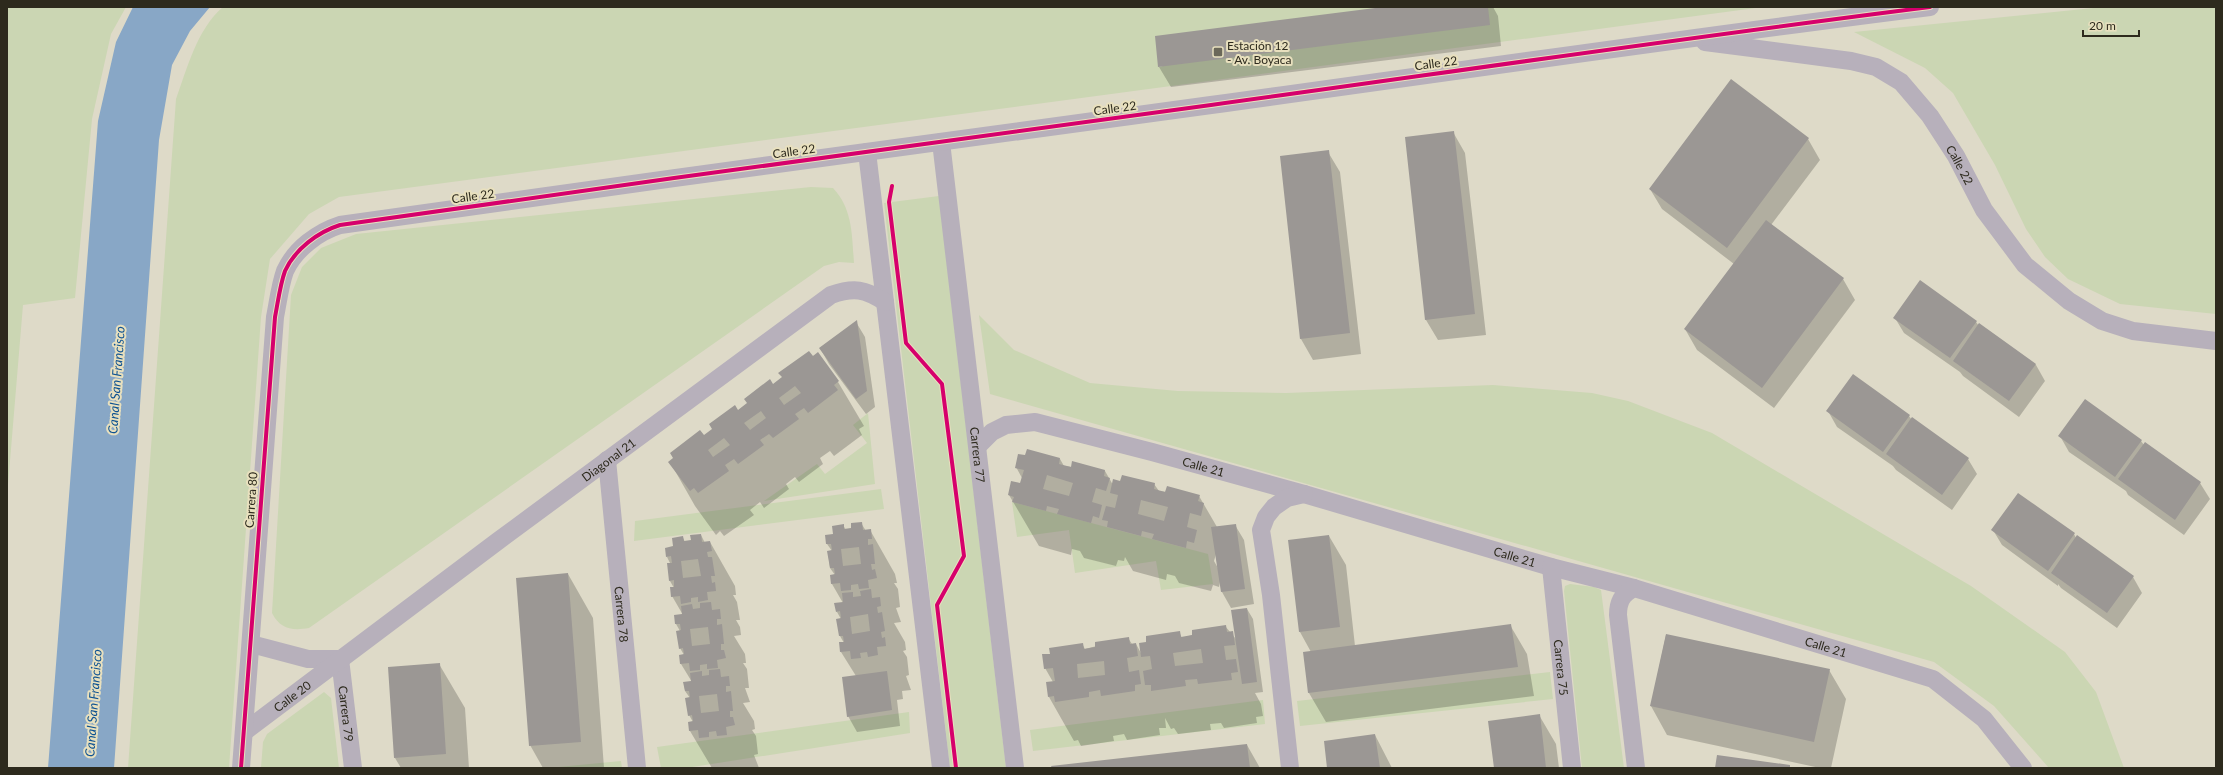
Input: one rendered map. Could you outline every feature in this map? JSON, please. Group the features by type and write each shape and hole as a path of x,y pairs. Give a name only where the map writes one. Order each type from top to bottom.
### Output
{"street":[{"name":"Calle 22","path":"308,242 325,230 340,225 1678,38 1930,7"},
{"name":"Calle 22","path":"1678,38 1851,61 1876,68 1901,82 1930,116 1956,156 1984,210 2025,265 2068,302 2102,321 2133,331 2216,341"},
{"name":"Carrera 77","path":"941,142 1015,768"},
{"path":"867,152 941,768"},
{"name":"Carrera 80","path":"241,768 275,317 285,272 294,257 308,242"},
{"name":"Diagonal 21","path":"340,659 831,295 848,289 860,290 874,295 885,302"},
{"name":"Calle 21","path":"978,446 992,432 1006,425 1035,422 1152,452 1304,494 1551,567 1634,588 1933,679 1984,719 2023,768"},
{"name":"Carrera 78","path":"607,460 637,768"},
{"path":"1290,768 1271,595 1261,530 1266,517 1274,507 1287,498 1304,494"},
{"name":"Carrera 75","path":"1551,567 1572,768"},
{"path":"1634,588 1621,598 1618,606 1618,614 1636,768"},
{"path":"251,644 308,659 340,659"},
{"name":"Calle 20","path":"244,732 340,659"},
{"name":"Carrera 79","path":"340,659 353,768"}],"green space":[{"path":"7,7 126,7 111,34 92,119 75,298 23,305 7,497"},
{"path":"223,7 1763,7 339,197 309,214 270,259 261,317 229,768 128,768 176,99 194,50 206,26"},
{"path":"2103,7 2216,7 2216,314 2120,304 2068,279 2045,257 2026,229 1995,165 1953,93 1925,68 1854,32"},
{"path":"811,187 833,188 840,196 848,214 850,223 854,263 839,262 824,266 309,628 292,629 279,623 272,613 291,295 302,267 321,248 356,234"},
{"path":"939,196 1006,768 950,768 884,203"},
{"path":"979,315 1014,350 1090,383 1178,391 1286,393 1493,385 1592,393 1628,401 1712,433 1971,586 2065,652 2096,692 2124,768 2049,768 1994,706 1934,662 990,394"},
{"path":"868,413 875,484 764,501 817,464 825,474 867,443 853,425"},
{"path":"881,489 884,509 634,541 635,521"},
{"path":"1012,502 1208,554 1213,584 1161,590 1156,561 1075,573 1069,530 1017,537"},
{"path":"1570,584 1594,587 1601,590 1624,768 1582,768 1564,591 1565,586"},
{"path":"1550,672 1553,699 1300,726 1297,701"},
{"path":"324,692 331,698 339,768 261,768 263,742 267,734"},
{"path":"1263,700 1265,724 1033,751 1030,730"},
{"path":"909,712 910,733 686,768 661,768 657,747"},
{"path":"621,761 622,768 548,768"}],"water":[{"name":"Canal San Francisco","path":"133,7 210,7 190,31 172,65 159,140 114,768 48,768 98,121 116,42"}],"building":[{"name":"Estación 12 - Av. Boyaca","path":"1383,7 1488,7 1490,25 1158,67 1155,36"},
{"path":"1731,79 1809,138 1727,248 1649,189"},
{"path":"1454,131 1475,314 1425,320 1405,137"},
{"path":"1329,150 1350,333 1300,339 1280,156"},
{"path":"1766,220 1844,278 1762,388 1684,329"},
{"path":"1920,280 1977,321 1950,358 1893,318"},
{"path":"857,320 867,391 856,399 819,348"},
{"path":"1979,323 2036,364 2009,401 1953,361"},
{"path":"809,351 813,356 818,352 839,381 834,385 838,390 808,413 804,408 795,414 799,419 773,438 769,434 760,440 764,445 738,464 734,459 725,465 729,471 698,493 694,488 690,491 668,462 673,458 670,453 700,430 704,435 712,429 709,424 735,405 738,410 747,403 744,399 770,379 773,384 782,377 778,373","holes":["795,386 801,393 784,405 779,398","761,411 766,418 750,430 744,423","724,438 730,445 713,457 708,450"]},
{"path":"1853,374 1910,415 1883,452 1826,411"},
{"path":"2085,399 2142,440 2115,477 2058,436"},
{"path":"1912,417 1969,458 1942,495 1886,454"},
{"path":"2145,442 2201,482 2175,520 2118,479"},
{"path":"1027,449 1060,458 1059,464 1071,467 1072,461 1105,470 1104,476 1110,478 1106,491 1096,488 1092,502 1102,505 1099,518 1093,516 1091,523 1057,514 1059,509 1047,506 1046,511 1012,502 1014,497 1008,495 1011,481 1020,483 1024,470 1015,468 1018,454 1025,455","holes":["1047,475 1073,483 1069,496 1043,489"]},
{"path":"1122,475 1155,483 1154,489 1165,492 1167,486 1200,495 1198,501 1204,503 1201,516 1190,513 1187,527 1197,530 1194,543 1187,541 1186,548 1152,539 1154,534 1142,531 1141,536 1107,527 1108,521 1102,520 1106,506 1115,508 1118,495 1110,493 1113,479 1120,481","holes":["1141,500 1168,507 1164,521 1138,514"]},
{"path":"2018,493 2075,533 2048,571 1991,530"},
{"path":"862,522 863,530 871,529 872,539 868,539 868,545 873,544 875,564 871,564 872,570 875,569 877,578 868,580 869,588 859,589 858,584 851,585 851,590 841,591 840,583 831,584 830,575 835,574 834,568 830,568 827,551 832,550 831,544 826,544 825,535 833,534 832,526 844,524 844,529 851,528 851,523","holes":["859,547 861,564 843,566 841,549"]},
{"path":"1236,524 1245,589 1221,592 1211,527"},
{"path":"701,534 702,542 710,541 712,551 707,552 708,557 712,557 715,576 711,576 712,583 715,582 716,591 707,592 708,600 698,602 698,597 691,598 691,602 681,604 680,596 671,597 670,587 674,587 674,580 669,581 667,563 672,563 671,556 666,557 665,548 673,546 672,538 683,536 684,541 691,540 690,535","holes":["698,559 701,576 683,578 681,561"]},
{"path":"1329,535 1340,627 1299,632 1288,540"},
{"path":"2077,535 2134,576 2107,613 2051,573"},
{"path":"568,573 581,742 529,746 516,578"},
{"path":"871,589 872,598 880,597 881,606 877,607 878,613 882,612 885,631 881,632 882,638 885,637 886,646 877,647 878,655 868,657 867,652 860,653 861,658 851,659 850,651 840,652 839,642 844,642 843,636 839,636 836,619 841,618 840,611 836,612 834,603 843,602 842,593 853,592 853,597 861,596 860,591","holes":["868,614 870,631 852,634 850,617"]},
{"path":"711,602 712,610 720,609 721,619 717,619 717,625 722,624 724,644 721,644 721,650 724,650 726,658 717,660 718,668 707,669 707,664 700,665 700,670 690,671 689,663 680,664 679,655 684,654 683,648 679,649 676,631 681,630 680,624 675,624 674,615 682,614 681,606 692,604 693,609 700,608 700,603","holes":["708,627 710,644 692,646 690,629"]},
{"path":"1247,608 1257,682 1242,684 1231,610"},
{"path":"1511,624 1518,667 1308,693 1303,652"},
{"path":"1226,625 1227,632 1233,631 1235,645 1224,646 1226,660 1236,659 1238,672 1231,673 1232,680 1198,684 1197,679 1185,680 1186,686 1151,691 1151,685 1145,685 1143,671 1152,669 1150,656 1141,657 1139,643 1146,642 1146,636 1180,631 1181,637 1192,635 1192,630","holes":["1201,649 1203,663 1175,666 1173,653"]},
{"path":"1666,634 1830,669 1814,742 1650,706"},
{"path":"1129,637 1130,644 1136,643 1138,656 1127,658 1129,672 1139,670 1141,684 1135,685 1135,691 1101,696 1100,690 1089,692 1089,697 1055,702 1054,696 1048,697 1046,682 1055,681 1053,668 1044,669 1042,654 1050,654 1049,648 1083,643 1084,649 1095,647 1095,642","holes":["1104,661 1105,675 1078,678 1077,664"]},
{"path":"440,663 446,754 394,758 388,667"},
{"path":"720,669 721,677 729,676 730,686 726,686 726,692 731,691 733,711 730,711 730,717 733,717 735,725 726,727 727,735 717,736 716,731 709,732 709,737 699,738 698,730 689,731 688,722 693,721 692,715 688,716 685,698 690,697 689,691 685,691 683,682 691,681 690,673 702,671 702,676 709,675 709,670","holes":["717,694 719,711 701,713 699,696"]},
{"path":"887,671 892,710 847,717 842,677"},
{"path":"1540,714 1546,768 1494,768 1488,721"},
{"path":"1375,734 1380,768 1327,768 1324,741"},
{"path":"1247,744 1250,768 1052,768 1051,766"},
{"path":"1717,755 1790,765 1790,768 1715,768"}],"cycle path":[{"path":"241,768 275,317 282,282 289,263 308,242 332,228 340,225 558,194 1660,42 1930,7"},
{"path":"892,186 889,202 906,343 942,384 964,556 937,605 956,768"}],"place":[{"name":"Estación 12 - Av. Boyaca","path":"1218,52"}]}
